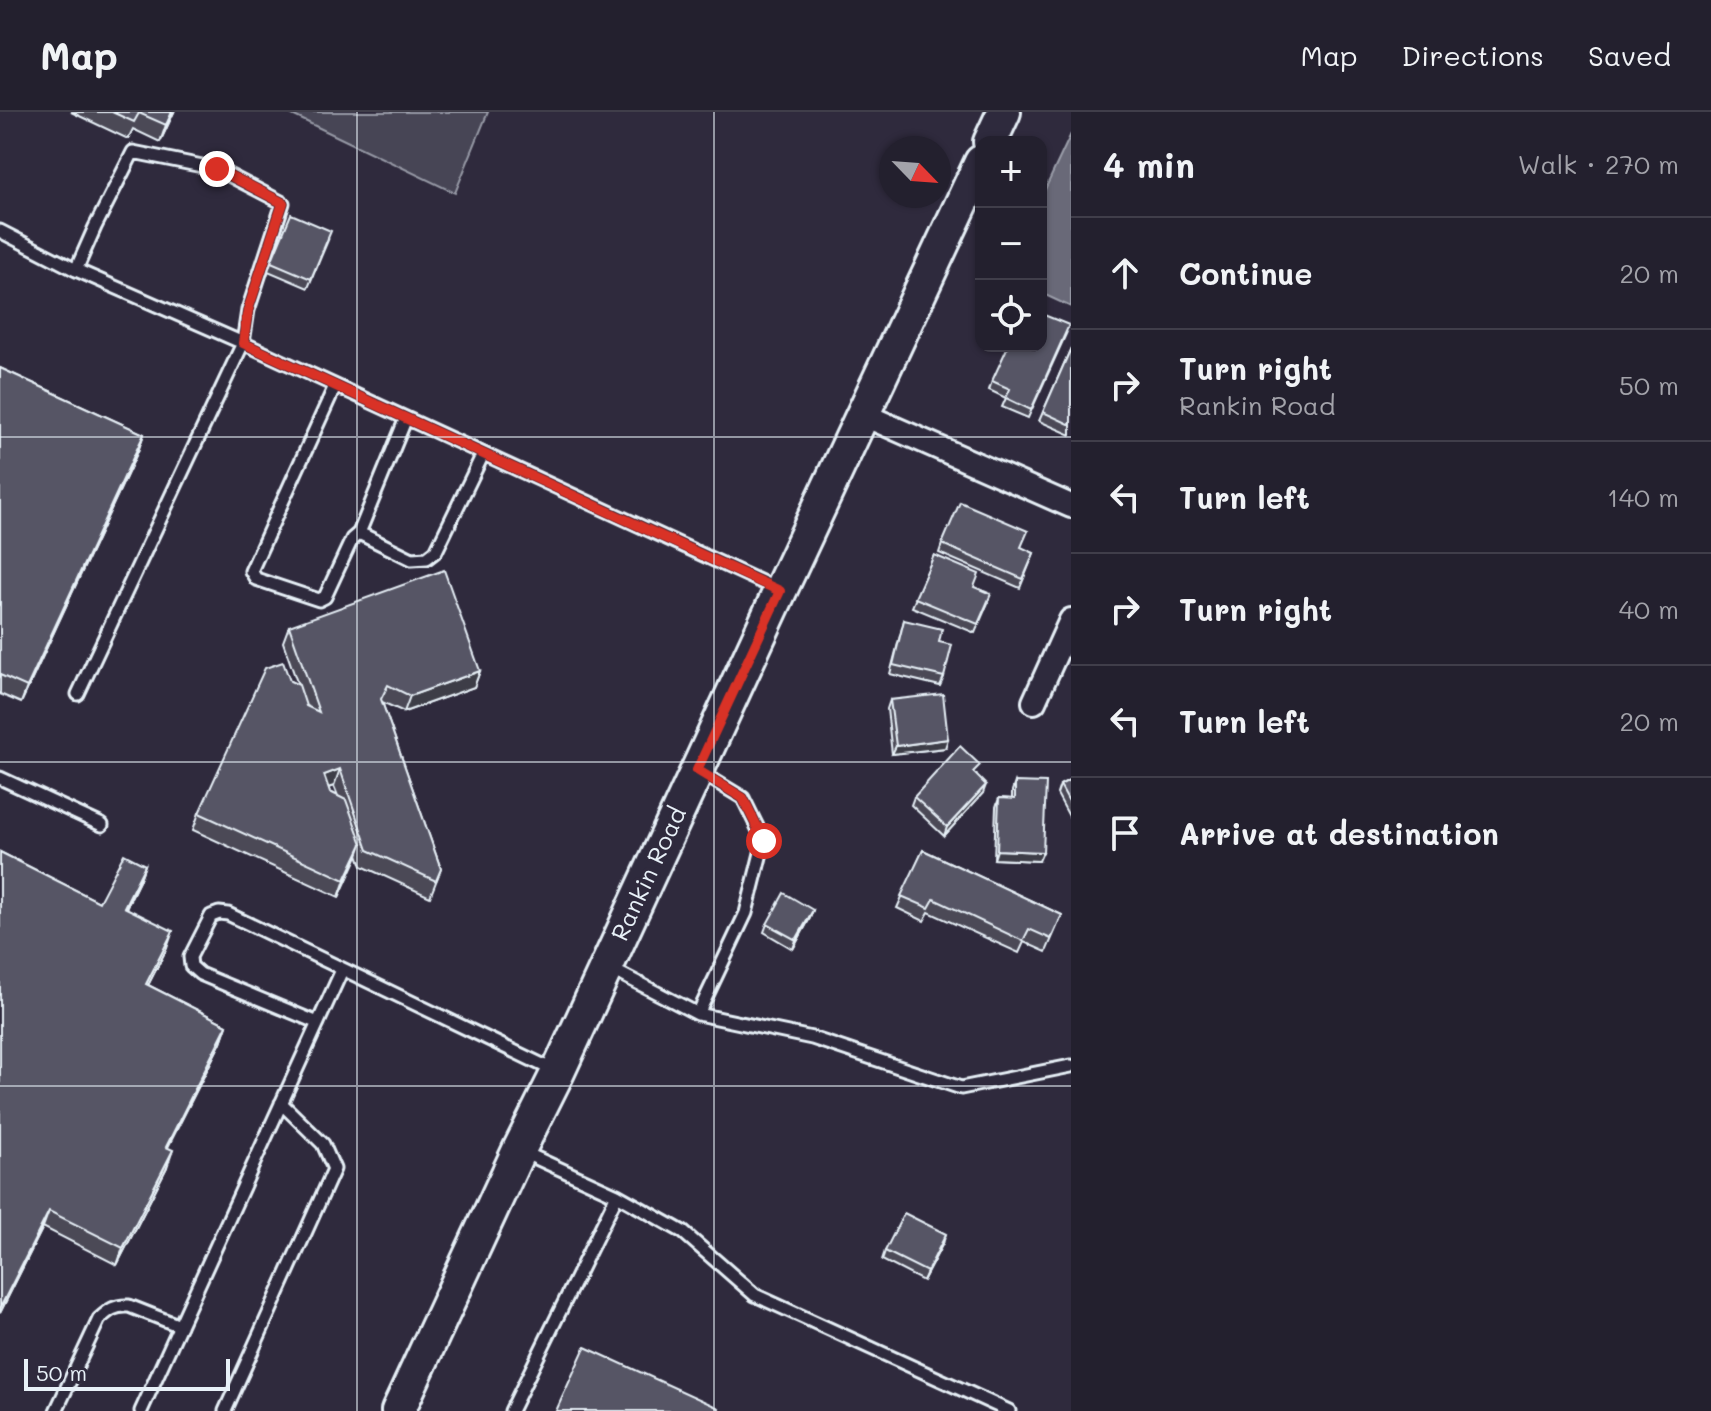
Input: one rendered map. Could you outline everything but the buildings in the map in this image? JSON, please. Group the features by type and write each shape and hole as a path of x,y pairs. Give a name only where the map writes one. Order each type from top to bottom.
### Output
{"main road":[{"path":"993,136 1004,112"},
{"name":"Rankin Road","path":"398,1411 975,175"}],"street":[{"path":"862,414 1071,506"},
{"path":"1034,702 1071,620"}],"lane":[{"path":"76,270 133,152 217,169 283,203 248,310 243,343 78,694"},
{"path":"0,231 76,270 243,343 780,591"},
{"path":"335,386 251,571 256,579 319,600 325,597 352,539 359,533 406,418"},
{"path":"359,533 412,559 427,558 436,551 483,454"},
{"path":"697,770 743,798 764,841 746,913 698,1014"},
{"path":"0,778 102,825"},
{"path":"318,1023 200,974 191,966 190,957 211,916 228,914 558,1072"},
{"path":"607,966 698,1014 812,1038 961,1088 1071,1066"},
{"path":"141,1411 342,970"},
{"path":"225,1411 334,1169 323,1144 281,1103"},
{"path":"519,1150 617,1195 683,1232 755,1295 1009,1411"},
{"path":"511,1411 617,1195"},
{"path":"56,1411 99,1319 110,1309 129,1306 180,1326"}],"shaded area":[{"path":"286,112 488,112 455,193"}],"water":[{"path":"1071,134 1071,307 1047,296 1047,185"}],"route":[{"path":"217,169 283,203 248,310 243,343 780,591 697,770 743,798 764,841"}]}
